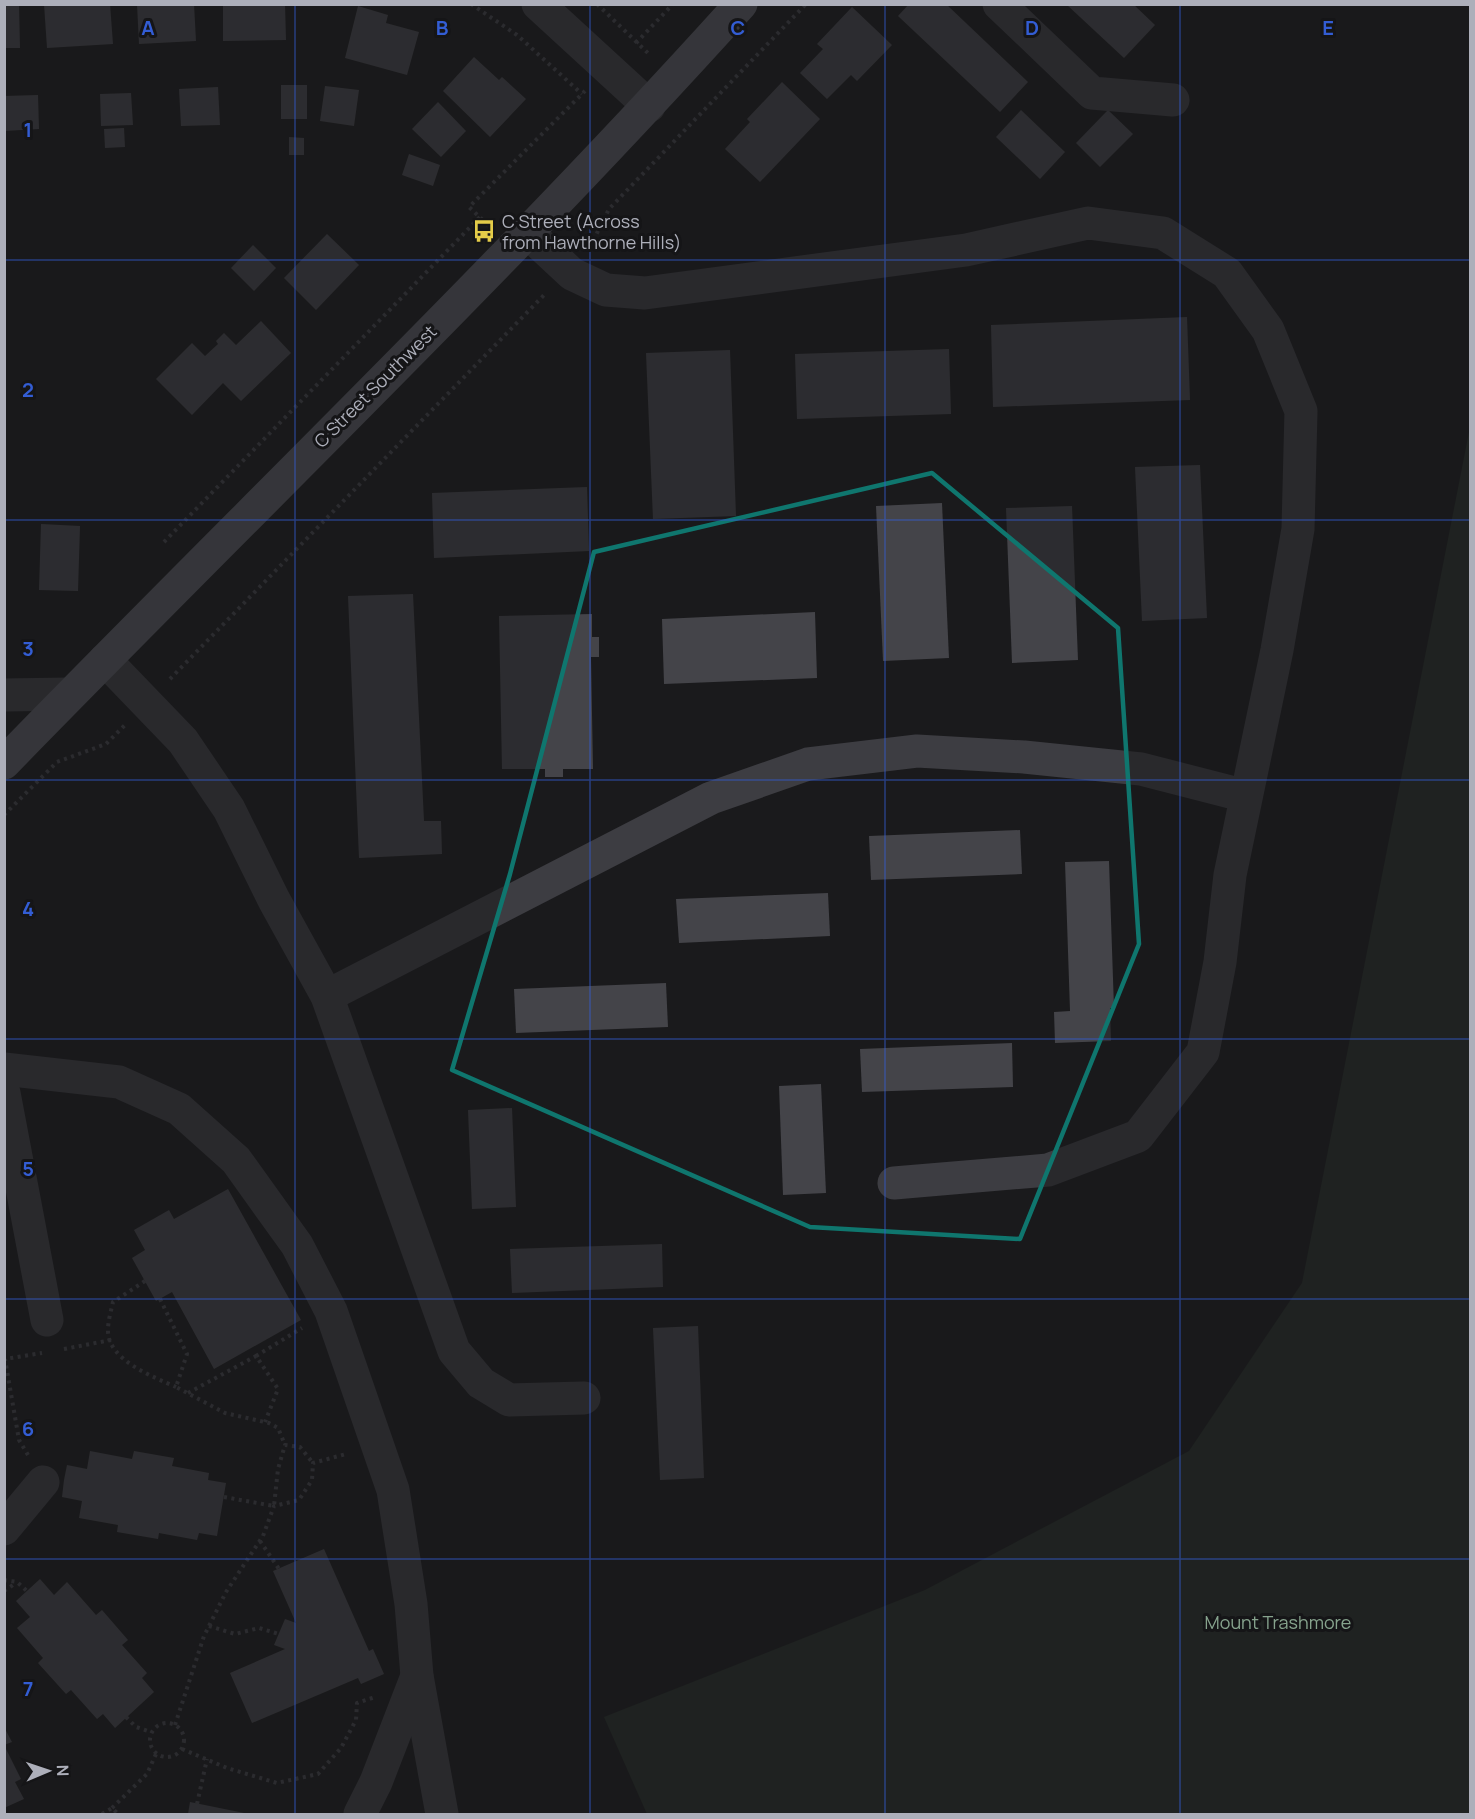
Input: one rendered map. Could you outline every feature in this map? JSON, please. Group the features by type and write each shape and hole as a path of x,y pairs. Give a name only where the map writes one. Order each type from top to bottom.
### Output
{"main road":[{"name":"C Street Southwest","path":"4,763 527,232 649,106 741,4"}],"street":[{"path":"538,4 649,106"},
{"path":"999,4 1092,93 1173,100"},
{"path":"527,232 572,274 606,290 645,293 966,250 1088,223 1163,233 1227,273 1268,330 1300,411 1298,529 1277,650 1230,875 1220,962 1203,1052 1138,1136 1048,1170 894,1183"},
{"path":"105,660 183,741 229,809 274,900 327,996 454,1352 482,1383 509,1400 584,1398"},
{"path":"4,695 71,694"},
{"path":"327,996 711,798 808,764 917,751 1024,757 1141,769 1246,796"},
{"path":"4,1069 119,1083 179,1109 236,1161 297,1245 331,1311 393,1490 411,1604 413,1688 442,1815"},
{"path":"4,1094 49,1336"},
{"path":"4,1529 43,1482"},
{"path":"360,1815 376,1782 413,1688"}],"path":[{"path":"471,4 517,35 582,94"},
{"path":"597,4 657,61"},
{"path":"631,48 673,4"},
{"path":"4,815 57,762 106,744 591,247 609,209 806,4"},
{"path":"493,230 469,207 588,88"},
{"path":"164,543 480,218"},
{"path":"145,1281 113,1302 107,1332 113,1346 131,1366 225,1413 265,1422 278,1428 285,1445 278,1469 274,1506 260,1541 226,1592 209,1626 175,1725"},
{"path":"160,1299 187,1354 176,1387"},
{"path":"188,1393 331,1311"},
{"path":"43,1482 19,1440 5,1358 49,1336"},
{"path":"64,1349 111,1341"},
{"path":"256,1356 278,1389 265,1422"},
{"path":"224,1497 274,1506 299,1500 312,1480 313,1463 300,1447 285,1445"},
{"path":"313,1463 378,1445"},
{"path":"260,1541 279,1569"},
{"path":"4,1580 17,1582 27,1591"},
{"path":"4,1591 17,1582"},
{"path":"209,1626 235,1634 260,1628 279,1634"},
{"path":"182,1749 227,1768 277,1783 318,1774 341,1748 356,1720 357,1703 413,1688"},
{"path":"126,1717 136,1726 151,1732"},
{"path":"159,1724 175,1725 183,1732 182,1749 178,1754 167,1758 156,1754 150,1744 151,1732 159,1724"},
{"path":"102,1815 147,1774 156,1754"},
{"path":"196,1804 207,1759"},
{"path":"112,1808 118,1815"}],"highlighted area":[{"path":"932,473 1118,628 1139,944 1020,1239 810,1227 452,1070 510,874 594,552"}],"green space":[{"name":"Mount Trashmore","path":"1470,427 1470,1814 647,1814 604,1717 925,1590 1189,1451 1302,1283"}],"building":[{"path":"4,4 19,4 20,48 4,48"},
{"path":"44,4 110,4 113,44 47,48"},
{"path":"137,4 194,4 196,41 139,44"},
{"path":"223,4 285,4 286,40 223,41"},
{"path":"909,4 946,4 1028,82 1000,112 898,16"},
{"path":"1066,4 1133,4 1155,25 1124,58"},
{"path":"358,6 388,15 386,23 419,32 407,75 345,58"},
{"path":"852,7 892,45 857,81 851,75 827,99 800,73 823,49 817,44"},
{"path":"474,57 499,80 502,77 526,99 490,137 443,91"},
{"path":"782,82 820,119 760,182 725,149 750,122 747,119"},
{"path":"281,85 307,85 307,119 281,119"},
{"path":"325,86 359,90 354,126 320,121"},
{"path":"218,87 220,125 181,126 179,89"},
{"path":"131,93 133,125 101,126 100,94"},
{"path":"38,95 39,129 4,131 4,96"},
{"path":"438,102 466,131 441,157 412,129"},
{"path":"1021,110 1065,152 1040,179 996,137"},
{"path":"1108,110 1133,134 1100,167 1076,143"},
{"path":"124,128 125,147 105,148 104,129"},
{"path":"289,137 304,138 304,155 289,155"},
{"path":"409,154 440,165 433,186 402,175"},
{"path":"327,234 359,265 316,310 284,278"},
{"path":"253,245 276,268 254,291 231,268"},
{"path":"1187,317 1190,400 993,407 991,325"},
{"path":"261,321 291,353 241,401 223,383 192,415 156,379 192,343 205,356 218,344 216,341 224,333 236,345"},
{"path":"949,349 951,414 797,419 795,354"},
{"path":"730,350 736,516 653,519 646,353"},
{"path":"1200,465 1207,618 1142,621 1135,467"},
{"path":"587,487 589,551 434,558 432,493"},
{"path":"942,503 949,658 883,661 876,506"},
{"path":"1072,506 1078,660 1012,663 1006,508"},
{"path":"41,524 80,526 78,591 39,590"},
{"path":"413,594 424,821 441,821 442,854 359,858 348,596"},
{"path":"815,612 817,678 664,684 662,619"},
{"path":"592,614 592,637 599,637 599,657 591,657 593,769 563,769 563,777 545,777 545,769 502,769 499,616"},
{"path":"1020,830 1022,874 871,880 869,836"},
{"path":"1109,861 1114,1008 1110,1008 1111,1041 1055,1043 1054,1012 1070,1011 1065,862"},
{"path":"828,893 830,936 679,943 676,899"},
{"path":"666,983 668,1027 516,1033 514,989"},
{"path":"1012,1043 1013,1087 862,1092 860,1049"},
{"path":"821,1084 826,1193 783,1195 779,1086"},
{"path":"512,1108 516,1207 472,1209 468,1110"},
{"path":"228,1189 301,1320 214,1369 172,1292 156,1301 132,1258 145,1250 134,1230 169,1210 174,1219"},
{"path":"662,1244 663,1287 512,1293 510,1249"},
{"path":"698,1326 704,1478 660,1480 653,1328"},
{"path":"90,1451 132,1459 134,1451 174,1458 172,1466 209,1473 208,1480 226,1483 217,1536 199,1533 197,1540 159,1533 158,1539 117,1532 118,1525 79,1518 82,1501 62,1497 64,1480 67,1465 87,1469"},
{"path":"324,1549 369,1651 373,1649 384,1674 361,1684 358,1678 252,1723 230,1673 285,1649 274,1645 285,1619 296,1623 273,1571"},
{"path":"40,1579 54,1595 67,1582 96,1615 102,1610 128,1640 122,1645 147,1673 142,1678 154,1692 115,1728 103,1714 97,1719 71,1690 66,1694 38,1663 43,1658 17,1628 30,1617 16,1601"},
{"path":"4,1727 12,1742 4,1745"},
{"path":"4,1745 21,1779 15,1782 24,1799 4,1808"},
{"path":"190,1802 244,1813 244,1814 188,1814"}],"place":[{"name":"C Street (Across from Hawthorne Hills)","path":"484,231"}]}
